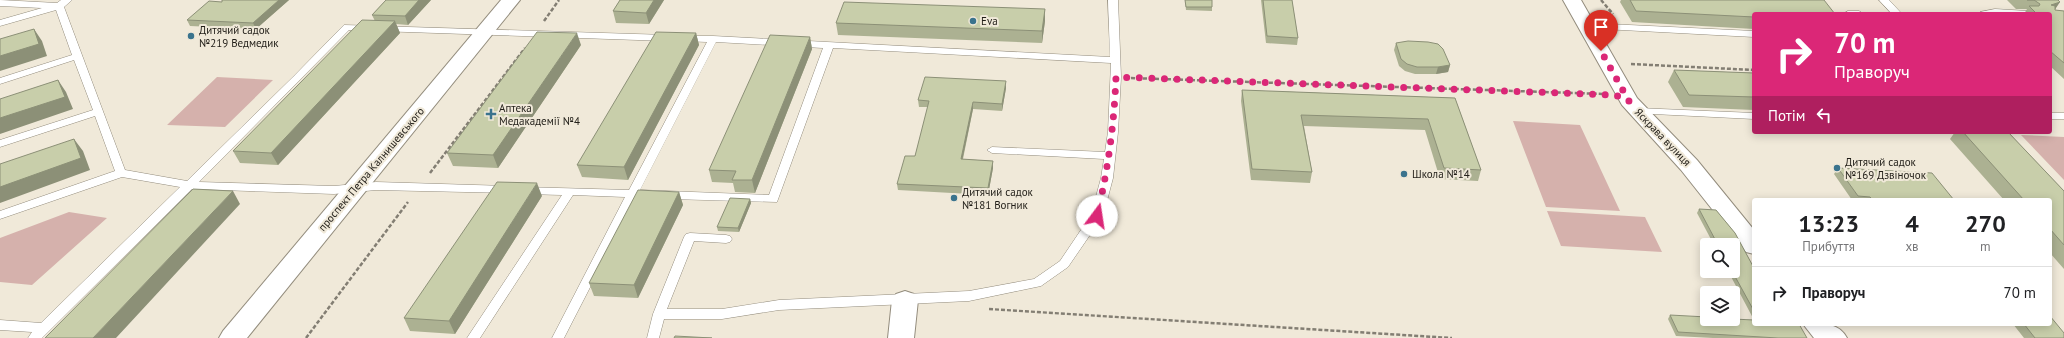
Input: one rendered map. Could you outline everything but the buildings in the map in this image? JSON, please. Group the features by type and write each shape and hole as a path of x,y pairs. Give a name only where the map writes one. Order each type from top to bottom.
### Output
{"street":[{"name":"проспект Петра Калнишевського","path":"232,338 511,0"},
{"name":"Яскрава вулиця","path":"1572,0 1633,106 1689,165 1752,244"},
{"path":"901,338 905,300"},
{"path":"1818,326 1821,330 1834,338"}],"lane":[{"path":"659,314 722,314 779,305 969,296 1037,283 1059,268 1068,259 1097,216 1106,178 1110,156 1116,77 1113,0"},
{"path":"1884,0 1895,12"},
{"path":"0,3 63,3"},
{"path":"0,23 63,3"},
{"path":"63,3 78,56 121,173"},
{"path":"1587,26 1752,34"},
{"path":"34,338 298,78 347,27 713,40 1115,60"},
{"path":"558,338 713,40"},
{"path":"0,214 121,173 189,186 334,190 376,186 634,193 773,199 829,46"},
{"path":"0,81 78,56"},
{"path":"1633,106 1752,116"},
{"path":"0,144 98,112"},
{"path":"2052,116 2064,116"},
{"path":"992,150 1110,156"},
{"path":"473,338 570,191"},
{"path":"653,338 659,314 690,237 726,239"},
{"path":"0,325 44,328"}],"path":[{"path":"306,338 536,33 559,0"},
{"path":"1626,64 1752,70"},
{"path":"1116,77 1615,95 1633,106"},
{"path":"983,309 1452,338"}],"shaded area":[{"path":"217,77 273,80 225,127 167,125"},
{"path":"1513,121 1580,125 1620,211 1546,207"},
{"path":"2021,135 2064,137 2064,180"},
{"path":"1547,211 1645,217 1662,252 1561,246"},
{"path":"69,212 107,218 32,285 0,282 0,238"}],"place":[{"name":"Eva","path":"973,21"},
{"name":"Дитячий садок №219 Ведмедик","path":"191,36"},
{"name":"Аптека Медакадемії №4","path":"491,114"},
{"name":"Дитячий садок №169 Дзвіночок","path":"1837,168"},
{"name":"Школа №14","path":"1404,174"},
{"name":"Дитячий садок №181 Вогник","path":"954,198"}],"route":[{"path":"1097,216 1106,178 1113,132 1116,77 1615,95 1629,101 1601,51"}]}
